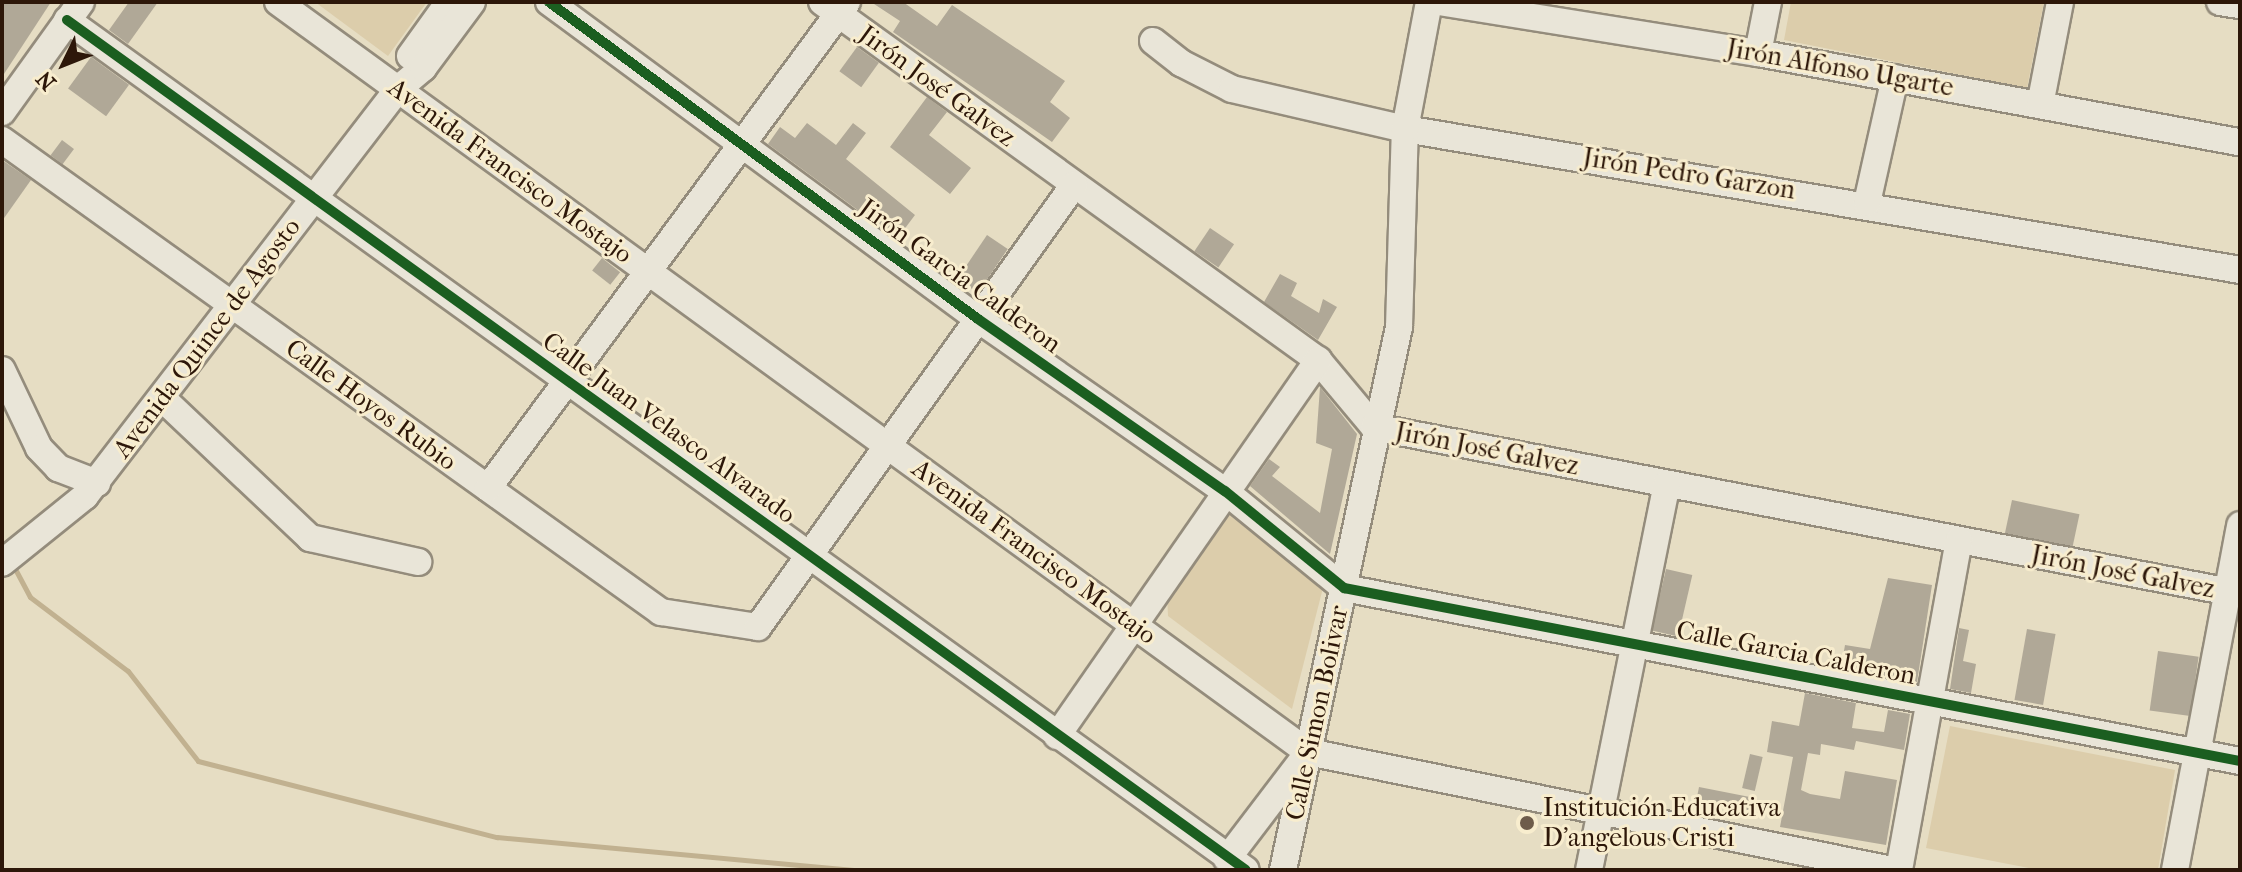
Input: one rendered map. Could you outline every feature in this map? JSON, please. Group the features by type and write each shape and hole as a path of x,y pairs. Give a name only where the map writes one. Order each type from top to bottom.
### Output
{"street":[{"name":"Avenida Francisco Mostajo","path":"278,2 1308,752 1892,870"},
{"path":"398,89 409,58 449,2"},
{"path":"398,89 423,68 472,2"},
{"name":"Jirón Garcia Calderon","path":"549,2 978,319 1225,491 1344,588"},
{"name":"Calle Simon Bolivar","path":"1283,870 1344,588 1374,427 1399,327 1405,129 1429,2"},
{"name":"Jirón Alfonso Ugarte","path":"1439,2 1758,53 2240,142"},
{"path":"1758,53 1768,2"},
{"path":"2040,105 2060,2"},
{"path":"2220,2 2240,5"},
{"path":"488,488 741,144 836,6"},
{"name":"Jirón José Galvez","path":"836,6 1074,185 1318,360 1374,427 2233,592"},
{"path":"2,112 74,11"},
{"name":"Calle Juan Velasco Alvarado","path":"74,11 313,199 1237,864"},
{"name":"Jirón Pedro Garzon","path":"1153,41 1181,63 1232,89 1405,129 1867,203 2240,270"},
{"path":"1867,203 1895,78"},
{"name":"Avenida Quince de Agosto","path":"2,563 97,483 398,89"},
{"name":"Calle Hoyos Rubio","path":"2,140 661,612 758,627 811,557"},
{"path":"811,557 887,445 1074,185"},
{"path":"1057,736 1132,622 1318,360"},
{"path":"2,370 39,448 58,468 97,483"},
{"path":"162,398 310,538 418,562"},
{"path":"1589,870 1667,484"},
{"path":"2175,870 2233,592 2240,525"},
{"path":"1899,870 1959,540"},
{"name":"Calle Garcia Calderon","path":"1344,588 2240,761"},
{"path":"1237,864 1308,752"}],"shaded area":[{"path":"315,2 427,2 388,56"},
{"path":"1791,2 2044,2 2027,88 1784,40"},
{"path":"1239,511 1325,580 1292,709 1168,616 1167,594 1224,516"},
{"path":"1950,726 2175,770 2158,870 2039,870 1926,848"}],"building":[{"path":"2,2 51,2 2,77"},
{"path":"129,2 158,2 128,44 109,30"},
{"path":"871,2 903,2 937,26 952,5 1065,81 1050,102 1070,118 1052,142 893,32 900,21"},
{"path":"857,47 879,63 861,87 839,71"},
{"path":"91,57 129,85 106,116 68,89"},
{"path":"927,97 947,112 929,135 971,168 950,194 890,147"},
{"path":"807,123 836,145 853,123 866,133 846,159 915,215 897,239 768,144 780,127 795,138"},
{"path":"62,140 74,149 63,164 51,155"},
{"path":"2,160 31,180 2,221"},
{"path":"1210,228 1234,244 1218,267 1194,251"},
{"path":"987,235 1008,249 978,293 957,279"},
{"path":"602,258 620,272 610,285 592,271"},
{"path":"1280,274 1297,283 1291,296 1319,313 1323,299 1337,307 1318,340 1264,302"},
{"path":"1320,387 1357,434 1330,554 1250,486 1269,459 1280,467 1272,476 1320,513 1332,449 1316,443"},
{"path":"2012,500 2079,514 2072,548 2005,533"},
{"path":"1666,569 1692,575 1678,636 1652,630"},
{"path":"1888,578 1932,585 1917,682 1841,668 1845,645 1870,649"},
{"path":"1959,628 1969,630 1963,661 1976,664 1971,693 1950,689"},
{"path":"2027,629 2056,634 2043,705 2014,700"},
{"path":"2158,651 2199,657 2190,716 2150,710"},
{"path":"1805,693 1856,703 1852,728 1884,732 1888,710 1910,714 1904,750 1856,741 1854,750 1821,744 1820,755 1808,753 1801,790 1840,799 1845,771 1897,780 1886,845 1780,827 1793,757 1767,752 1772,721 1799,726"},
{"path":"1750,754 1763,757 1755,791 1742,788"},
{"path":"1699,787 1755,798 1752,812 1696,801"}],"waterway":[{"path":"13,565 30,597 128,671 198,761 497,837 853,870"}],"cycle path":[{"path":"549,2 978,319 1225,491 1344,588 2240,761"},
{"path":"67,20 1246,870"}],"place":[{"name":"Institución Educativa D'angelous Cristi","path":"1527,823"}]}
